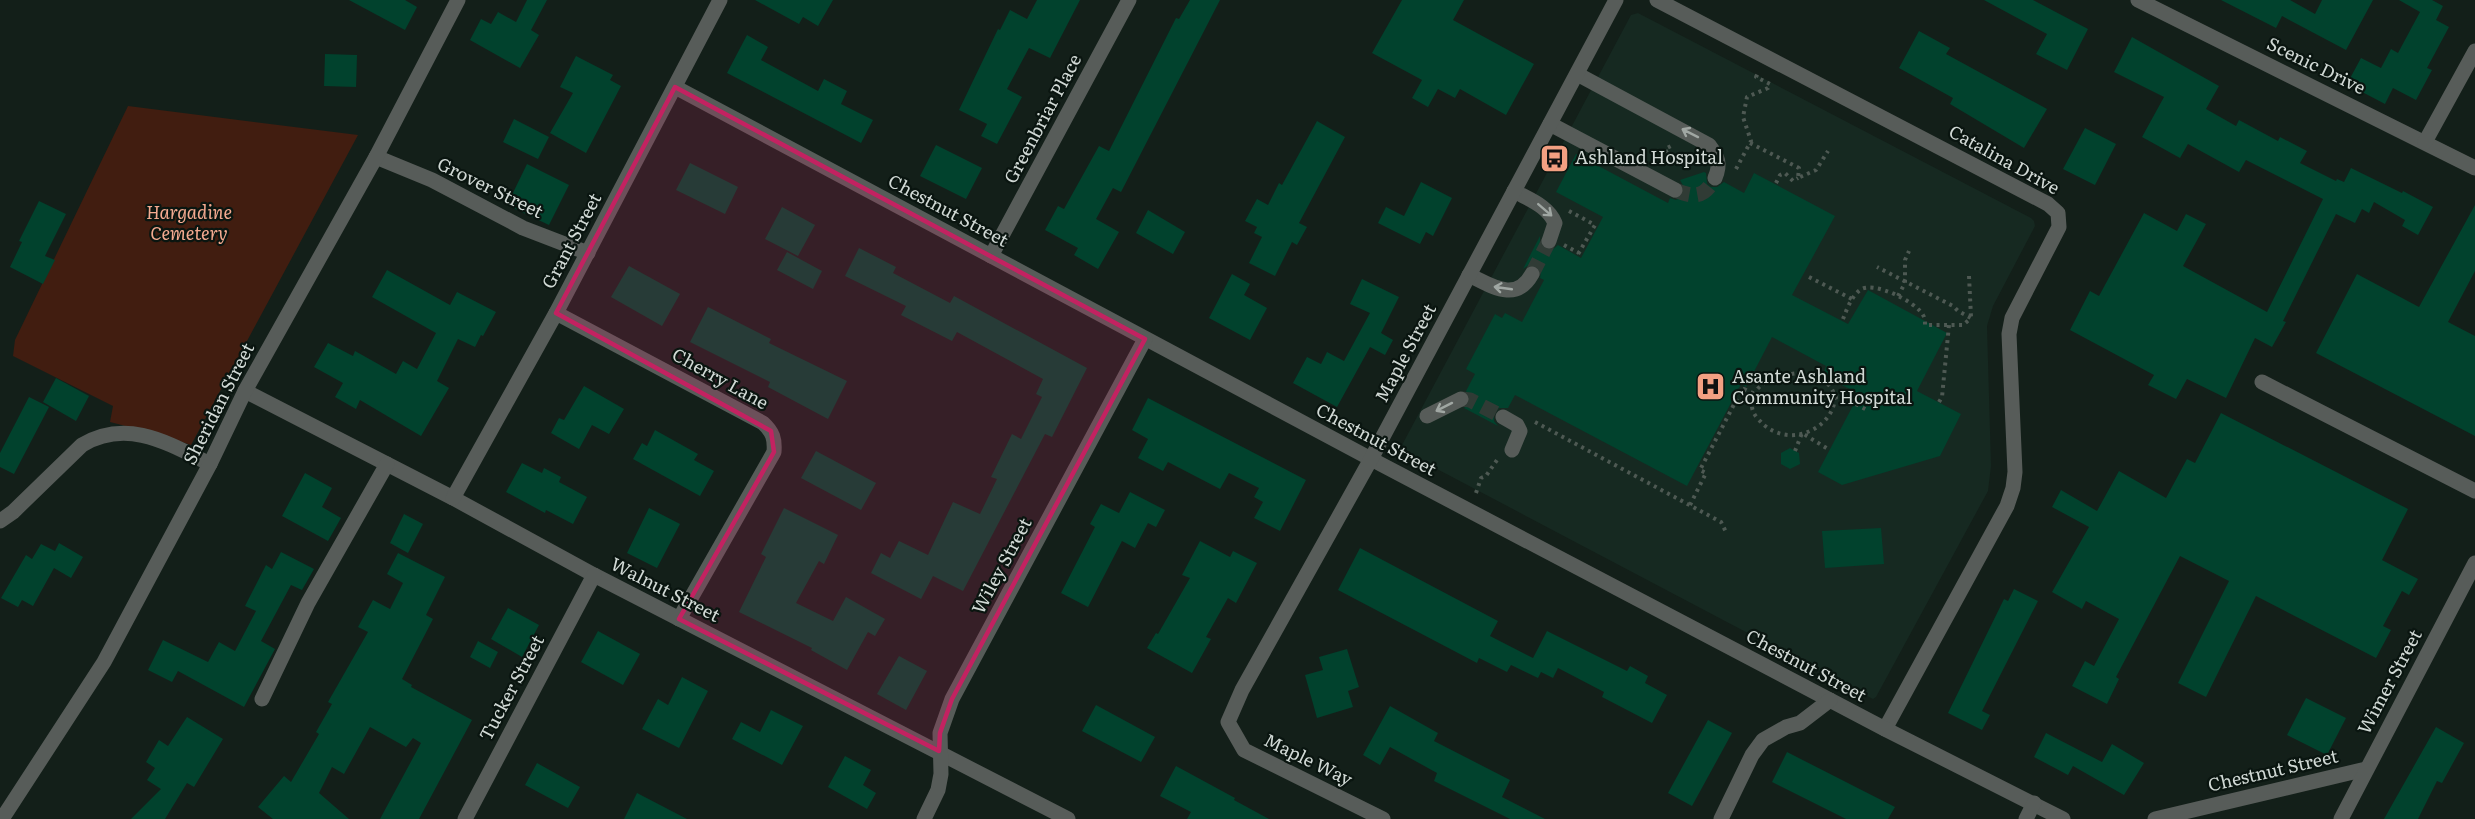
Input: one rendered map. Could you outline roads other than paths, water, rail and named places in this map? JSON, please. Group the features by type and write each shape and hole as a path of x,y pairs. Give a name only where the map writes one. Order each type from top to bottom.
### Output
{"street":[{"name":"Sheridan Street","path":"2,819 104,662 210,464 245,392 376,157 458,0"},
{"name":"Grant Street","path":"453,498 556,313 720,0"},
{"name":"Greenbriar Place","path":"991,256 1129,0"},
{"name":"Maple Street","path":"1228,722 1242,690 1371,459 1616,0"},
{"name":"Catalina Drive","path":"1657,0 2048,204 2058,213 2059,227 2012,318 2009,334 2015,472 2007,506 1885,729"},
{"name":"Scenic Drive","path":"2138,0 2475,168"},
{"path":"2425,142 2475,51"},
{"path":"1577,74 1709,145 1718,157 1719,168 1715,178"},
{"name":"Chestnut Street","path":"675,87 1371,459 1885,729 2063,819"},
{"path":"1550,124 1675,190"},
{"name":"Grover Street","path":"376,157 432,180 523,228 588,252"},
{"path":"1514,191 1539,204 1551,214 1556,224 1550,241"},
{"path":"1470,275 1504,290 1517,290 1527,283 1532,274"},
{"name":"Cherry Lane","path":"556,313 763,423 771,431 775,441 774,452 679,619"},
{"name":"Wiley Street","path":"924,819 939,782 940,733 952,699 1145,339"},
{"path":"2262,382 2475,491"},
{"name":"Walnut Street","path":"245,392 1068,819"},
{"path":"1427,416 1461,399"},
{"path":"1503,417 1517,425 1520,431 1512,450"},
{"path":"0,521 13,512 82,445 94,438 118,432 148,436 210,464"},
{"path":"262,699 308,603 387,464"},
{"name":"Wimer Street","path":"2341,819 2475,563"},
{"name":"Tucker Street","path":"465,819 594,575"},
{"path":"1721,819 1752,755 1763,740 1786,727 1800,723 1830,700"},
{"name":"Maple Way","path":"1228,722 1244,750 1383,819"},
{"name":"Chestnut Street","path":"2155,819 2366,769"},
{"path":"2026,819 2034,803"}],"tunnel":[{"path":"1675,190 1694,195 1703,193 1715,178"},
{"path":"1532,274 1549,241"},
{"path":"1461,399 1470,400 1503,417"}],"place":[{"name":"Ashland Hospital","path":"1554,158"},
{"name":"Asante Ashland Community Hospital","path":"1711,387"}],"park label":[{"name":"Hargadine Cemetery","path":"189,223"}]}
